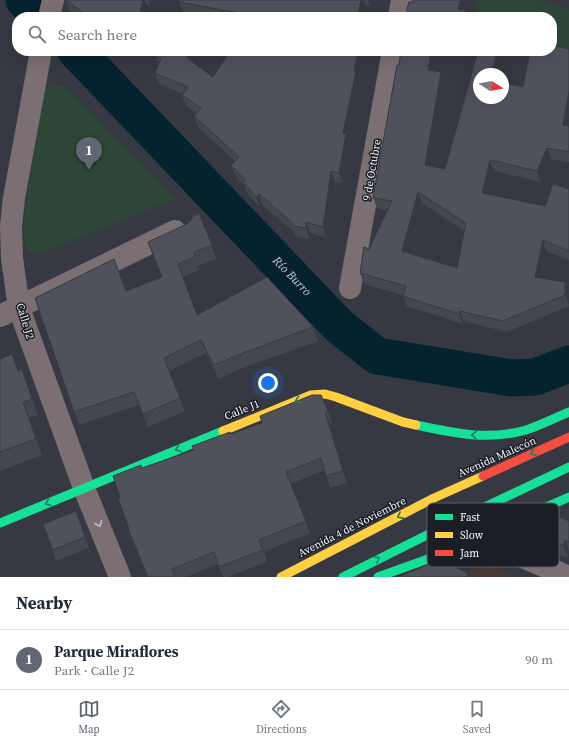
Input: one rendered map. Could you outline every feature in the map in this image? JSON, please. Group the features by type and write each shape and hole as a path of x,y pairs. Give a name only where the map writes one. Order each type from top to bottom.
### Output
{"main road":[{"name":"Calle J1","path":"0,523 311,395 325,394 403,422 465,435 493,436 513,433 528,429 569,412"},
{"name":"Avenida Malecón","path":"434,498 569,437"},
{"path":"492,503 569,467"},
{"path":"555,503 569,497"},
{"name":"Avenida 4 de Noviembre","path":"281,577 434,498"},
{"path":"343,577 348,573 427,534"},
{"path":"378,577 427,559"}],"street":[{"path":"50,12 53,0"},
{"path":"400,12 402,0"},
{"name":"Calle J2","path":"40,56 7,196 11,226 12,258 9,312 120,577"},
{"name":"9 de Octubre","path":"350,288 392,56"},
{"path":"9,312 186,226"},
{"path":"546,567 569,577"}],"shaded area":[{"path":"486,567 492,567 515,577 445,577"}],"green space":[{"path":"477,0 538,0 569,10 569,60 557,54 557,12 473,12"},
{"path":"50,84 65,87 175,199 44,252 29,250 24,239 26,203 43,94"}],"building":[{"path":"66,0 143,0 140,12 82,12"},
{"path":"179,0 361,0 358,12 234,12 179,2"},
{"path":"413,0 461,0 458,9 466,10 466,12 406,12 409,2 413,2"},
{"path":"557,46 569,49 569,91 563,125 569,126 569,152 547,148 537,171 490,160 482,193 545,206 553,184 569,189 569,251 543,240 535,277 565,282 565,295 503,321 460,311 459,314 403,296 406,286 360,273 364,247 369,249 392,201 373,198 397,65 399,65 400,56 430,56 428,70 441,72 425,165 445,169 473,69 473,104 509,104 509,84 523,87 529,56 557,56","holes":["418,192 466,223 457,268 402,251"]},
{"path":"188,56 187,58 213,77 227,56 357,56 354,71 356,71 343,133 346,134 339,173 331,171 323,227 306,222 306,228 294,226 259,194 256,197 243,182 245,180 231,165 239,157 194,116 201,108 182,95 188,87 155,73 161,58 156,57"},
{"path":"477,56 496,56 493,68 473,68"},
{"path":"199,213 212,245 194,252 195,257 178,264 197,315 267,277 313,327 214,365 201,340 164,358 180,398 143,414 134,392 74,412 35,298 114,259 126,291 162,277 148,242 187,224 193,216"},
{"path":"12,354 18,371 22,369 32,399 23,402 36,439 0,452 0,359"},
{"path":"312,395 321,395 328,411 325,412 343,471 326,476 321,458 286,472 306,521 259,540 263,550 219,567 214,552 172,569 175,577 148,577 128,529 113,476 141,465 142,468 194,450 192,446 230,432 231,434 262,423 260,416"},
{"path":"76,511 85,537 53,550 43,524"},
{"path":"559,517 569,521 569,542 565,540 563,545 559,544"},
{"path":"427,565 427,567 454,567 466,572 468,577 399,577"}],"waterway":[{"name":"Río Burro","path":"24,0 36,12"},
{"name":"Río Burro","path":"81,56 339,326 377,356 511,378 535,377 569,364"}],"traffic: fast":[{"path":"416,425 471,435 497,435 526,430 569,412"},
{"path":"0,523 223,431"},
{"path":"493,503 569,467"},
{"path":"555,503 569,497"},
{"path":"343,577 427,535"},
{"path":"378,577 427,559"}],"traffic: slow":[{"path":"223,431 311,395 325,394 403,422 416,425"},
{"path":"281,577 434,498 483,476"}],"traffic: jam":[{"path":"483,476 569,437"}],"place":[{"name":"Parque Miraflores","path":"89,170"}]}
